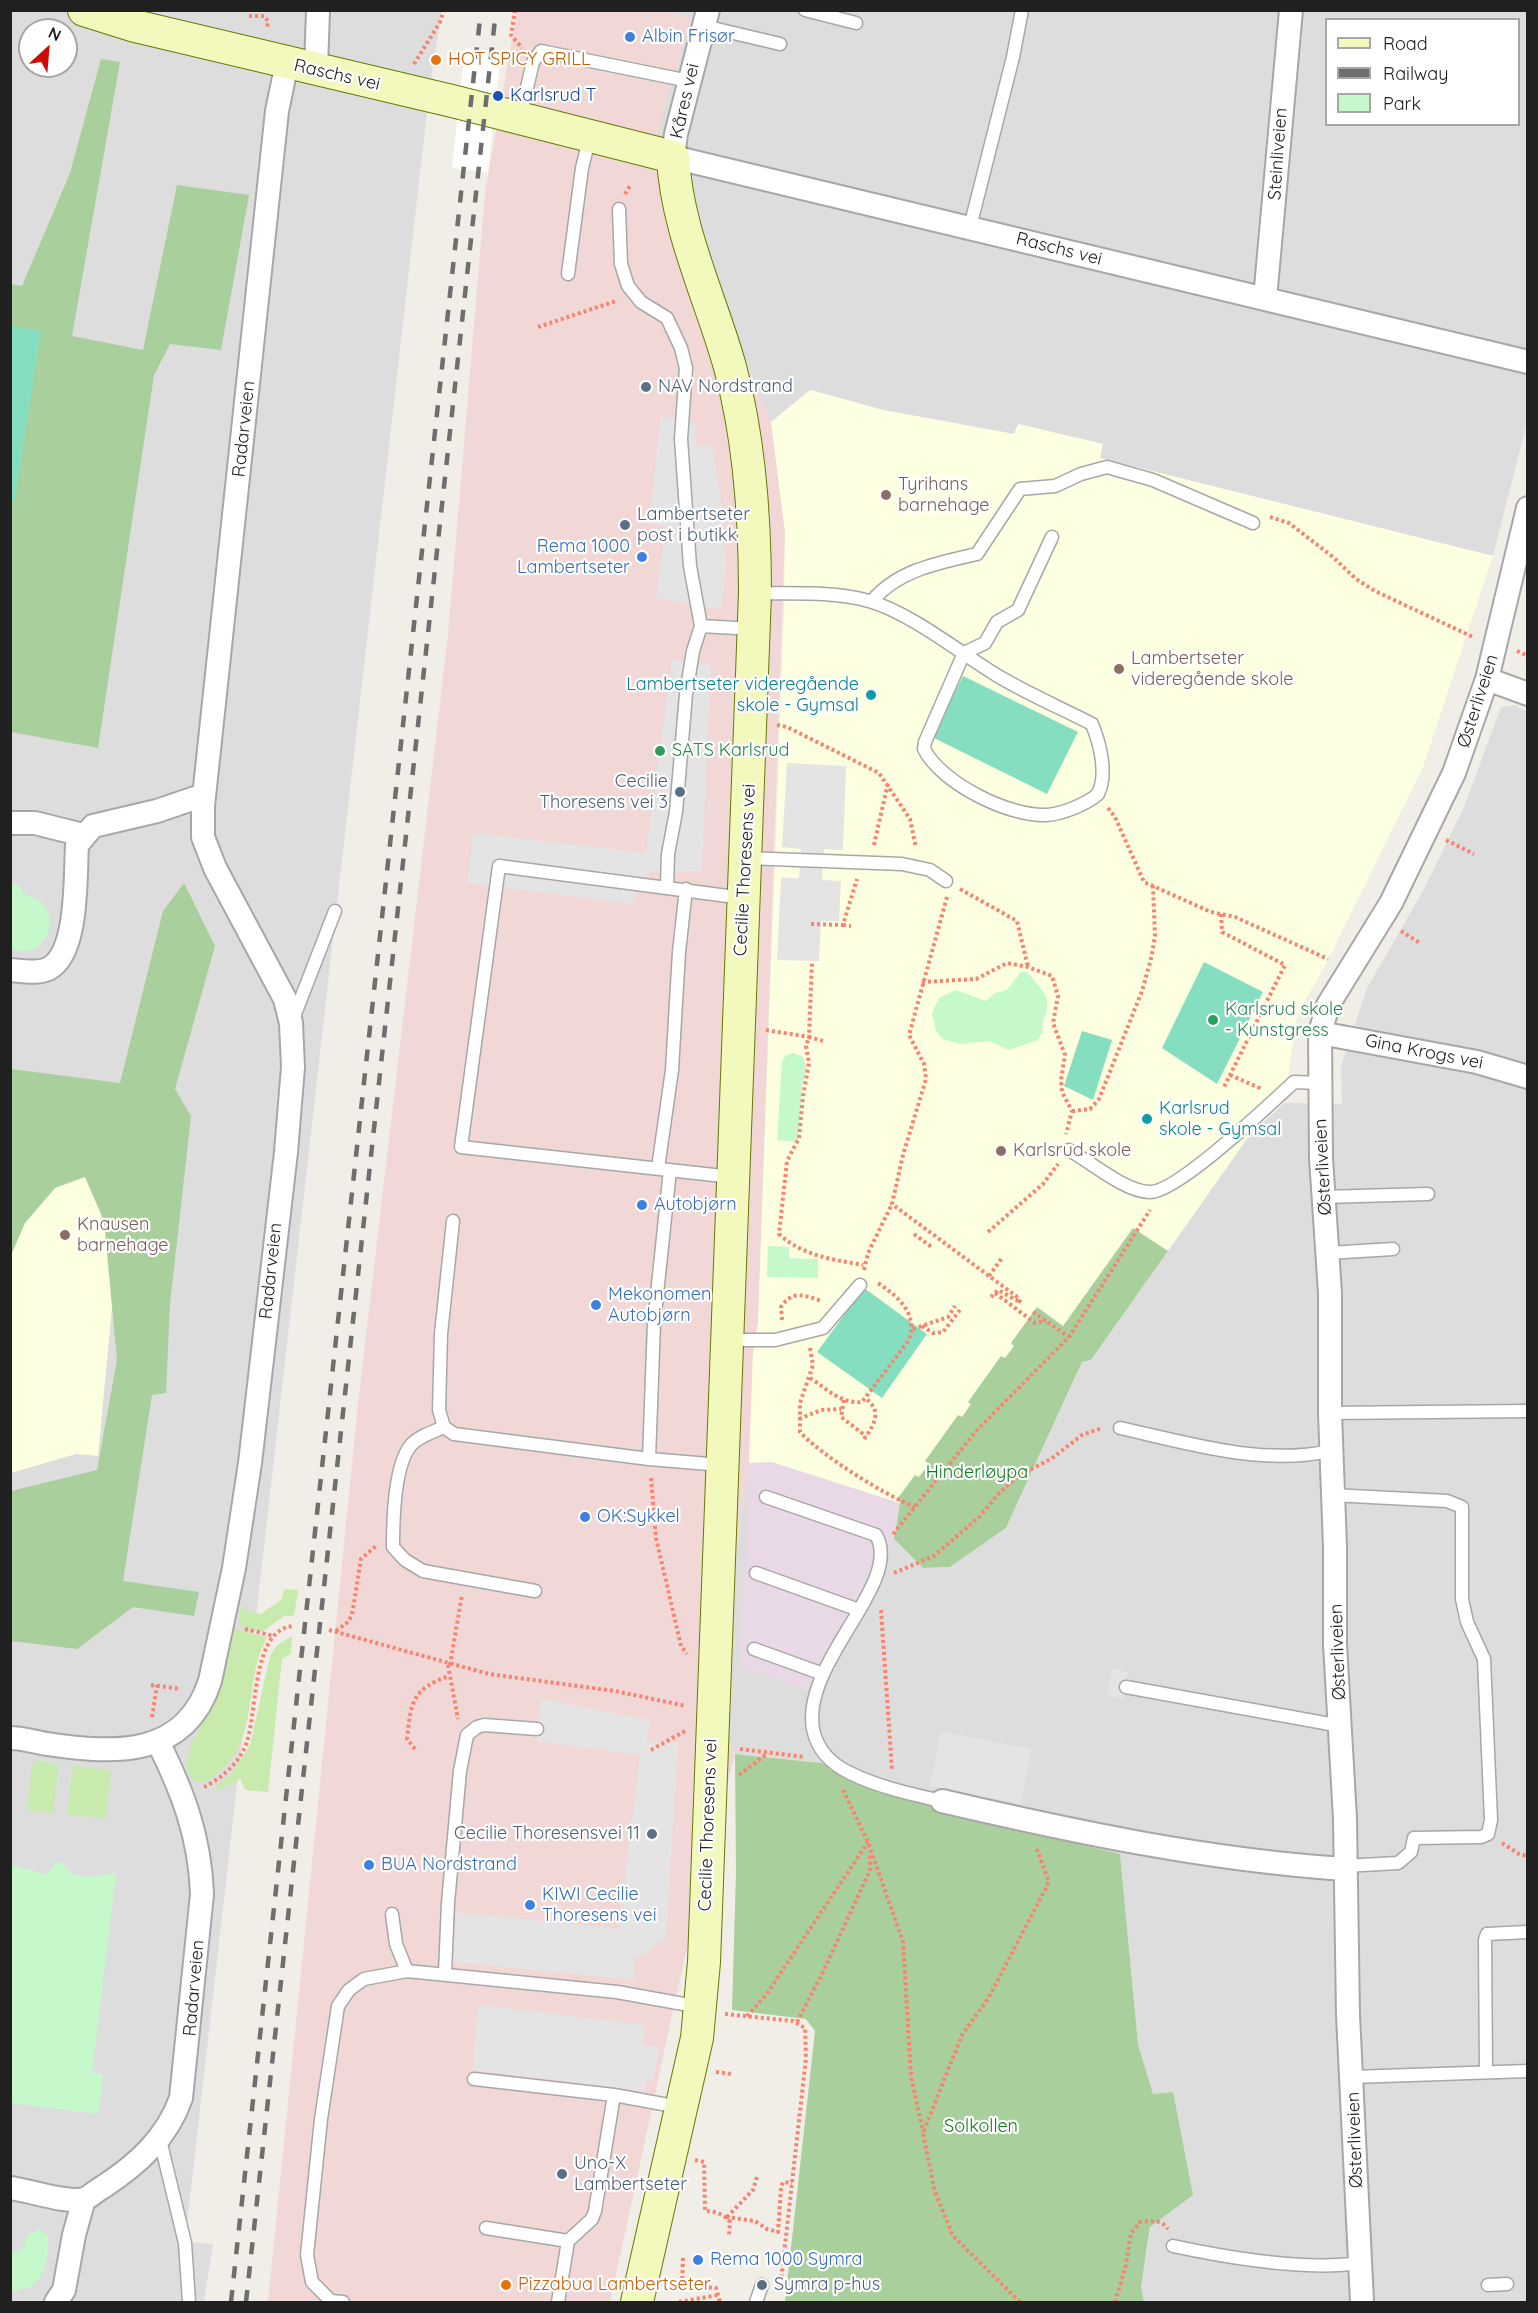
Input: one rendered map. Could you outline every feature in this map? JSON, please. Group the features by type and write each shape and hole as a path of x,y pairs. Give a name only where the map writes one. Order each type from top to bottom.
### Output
{"street":[{"name":"Raschs vei","path":"84,10 135,26 1527,362"},
{"name":"Radarveien","path":"10,1738 49,1744 121,1749 158,1742 184,1727 205,1697 217,1653 234,1568 250,1464 286,1152 293,1067 291,1023 285,999 277,980 215,868 203,837 204,795 277,111 301,66 318,10"},
{"name":"Steinliveien","path":"1265,298 1292,10"},
{"name":"Kåres vei","path":"673,157 688,81 706,18"},
{"name":"Cecilie Thoresens vei","path":"637,2302 681,2107 713,2010 722,1465 755,593 752,496 743,426 723,345 676,199 673,157"},
{"name":"Østerliveien","path":"1362,2302 1348,2015 1341,1726 1335,1644 1329,1413 1330,1293 1319,1083 1320,1033 1328,1005 1391,903 1454,772 1487,679 1527,508"},
{"path":"1487,679 1527,694"},
{"path":"10,970 36,972 50,968 66,947 71,933 76,845 83,835 93,826 157,811 204,795"},
{"path":"10,824 35,823 83,835"},
{"name":"Gina Krogs vei","path":"1320,1033 1477,1062 1527,1077"},
{"name":"Radarveien","path":"84,2199 121,2175 160,2140 173,2122 181,2098 202,1894 197,1842 184,1797 158,1742"},
{"path":"942,1801 1026,1821 1168,1849 1243,1860 1344,1868"},
{"path":"10,2188 70,2200 84,2199 74,2235 64,2290 56,2302"}],"lane":[{"path":"805,10 856,23"},
{"path":"970,227 1013,57 1022,10"},
{"path":"706,18 780,44"},
{"path":"520,119 537,53 550,52 688,81"},
{"path":"568,274 582,168 591,135"},
{"path":"619,209 621,264 628,286 641,302 667,318 686,368 681,439 690,566 701,626 693,651 686,694 676,812 668,854 667,886"},
{"path":"872,602 884,586 905,575 932,564 977,554 1020,489 1055,486 1107,467 1153,480 1253,523"},
{"path":"755,593 846,595 872,602 894,611 964,653 1000,677 1092,724 1097,736 1103,777 1098,794 1083,803 1047,815 1027,813 984,800 966,790 932,762 924,748 964,653 985,643 997,622 1018,610 1052,537"},
{"path":"701,626 754,629"},
{"path":"745,858 918,866 930,870 946,881"},
{"path":"733,1178 664,1169 592,1164 461,1147 499,866 667,886 743,898"},
{"path":"649,1459 654,1323 664,1169 679,952 687,889"},
{"path":"291,1023 335,911"},
{"path":"1069,1150 1129,1186 1147,1192 1160,1192 1200,1164 1294,1082 1319,1083"},
{"path":"1324,1197 1428,1194"},
{"path":"453,1221 441,1334 439,1410 444,1427 454,1434 649,1459 722,1465"},
{"path":"1328,1253 1393,1249"},
{"path":"726,1341 775,1340 823,1328 860,1285"},
{"path":"1329,1413 1527,1411"},
{"path":"444,1427 416,1439 408,1447 401,1466 393,1547 405,1560 423,1571 535,1591"},
{"path":"1120,1428 1244,1452 1283,1456 1330,1451"},
{"path":"1332,1495 1447,1501 1462,1507 1462,1599 1467,1622 1484,1659 1491,1820 1488,1834 1481,1838 1414,1838 1411,1852 1398,1863 1344,1868"},
{"path":"766,1497 876,1535 881,1544 882,1557 876,1577 813,1696 815,1737 822,1752 843,1769 909,1794 942,1801"},
{"path":"756,1573 859,1610"},
{"path":"754,1649 823,1674"},
{"path":"1126,1687 1341,1726"},
{"path":"445,1973 460,1771 467,1735 477,1726 484,1725 537,1729"},
{"path":"392,1914 396,1944 407,1971"},
{"path":"1485,2072 1485,1940 1487,1934 1527,1932"},
{"path":"343,2302 331,2301 312,2282 307,2255 321,2119 338,2006 349,1990 364,1979 407,1971 445,1973 617,1992 713,2010"},
{"path":"1352,2077 1527,2071"},
{"path":"474,2079 614,2095 681,2107"},
{"path":"558,2302 568,2241 592,2219 596,2211 614,2095"},
{"path":"160,2140 185,2243 189,2302"},
{"path":"486,2228 568,2241"},
{"path":"1173,2246 1251,2260 1343,2265 1360,2263"},
{"path":"756,2302 762,2284"},
{"path":"1488,2285 1507,2284"}],"path":[{"path":"409,72 440,22 444,10"},
{"path":"515,10 512,35 533,62"},
{"path":"249,16 264,16 268,21 264,38"},
{"path":"538,327 615,303 628,286"},
{"path":"1253,523 1258,515 1289,523 1365,585 1416,612 1480,640"},
{"path":"773,724 787,728 879,773 910,819 918,866"},
{"path":"1098,794 1115,817 1144,882 1305,946 1334,963"},
{"path":"1443,838 1474,854"},
{"path":"946,881 1017,921 1028,967"},
{"path":"868,1253 892,1204 903,1155 926,1079 924,1064 909,1035 948,893 946,881"},
{"path":"1072,1111 1090,1108 1099,1099 1142,991 1155,936 1153,886"},
{"path":"1221,914 1222,932 1285,966 1224,1087"},
{"path":"843,925 851,926"},
{"path":"1395,927 1420,943"},
{"path":"812,961 812,1026 806,1046 809,1064 799,1138 787,1161 779,1234 792,1246 808,1254 865,1266"},
{"path":"922,982 976,979 1007,963 1028,967 1052,976 1058,996 1053,1023 1065,1055 1062,1086 1072,1111 1064,1142 1069,1150 1043,1184 988,1232"},
{"path":"738,1027 823,1041"},
{"path":"1230,1074 1278,1097"},
{"path":"892,1204 1016,1296 1021,1303 998,1290 993,1295 1035,1323 1046,1321"},
{"path":"881,1544 900,1528 977,1430 1070,1336 1138,1231"},
{"path":"914,1234 933,1248"},
{"path":"989,1276 1002,1258"},
{"path":"810,1378 843,1400 862,1402 909,1340 913,1329 905,1306 877,1282 860,1285"},
{"path":"783,1324 781,1307 793,1296 806,1294 829,1302"},
{"path":"913,1329 948,1317 958,1308 943,1332 933,1333 922,1326"},
{"path":"1033,1311 1070,1336"},
{"path":"803,1333 810,1346 813,1365 800,1403 800,1432 814,1447 870,1483 915,1507"},
{"path":"843,1400 841,1417 865,1438 875,1425 876,1416 871,1402 865,1398"},
{"path":"799,1419 821,1410 841,1409"},
{"path":"894,1776 891,1766 889,1689 880,1587 876,1577 889,1575 934,1556 979,1517 999,1493 1020,1474 1051,1459 1082,1435 1100,1428 1120,1428"},
{"path":"649,1459 658,1549 681,1646 692,1659"},
{"path":"335,1631 348,1622 352,1615 361,1559 393,1532"},
{"path":"465,1578 449,1676 454,1707 460,1725 467,1735"},
{"path":"184,1797 220,1777 244,1749 260,1667 274,1636 283,1628 293,1626"},
{"path":"238,1628 274,1636"},
{"path":"329,1630 449,1665 489,1674 615,1691 690,1707"},
{"path":"415,1749 407,1739 410,1709 416,1695 432,1682 449,1676"},
{"path":"152,1684 182,1689"},
{"path":"150,1719 153,1715 157,1685"},
{"path":"651,1750 689,1730"},
{"path":"733,1748 805,1757 822,1752"},
{"path":"732,1782 751,1763 768,1753"},
{"path":"843,1769 840,1784 868,1842 903,1942 911,2076 935,2192 953,2236 1020,2302"},
{"path":"923,2133 962,2035 989,1997 1048,1882 1026,1821"},
{"path":"1488,1834 1519,1854 1527,1856"},
{"path":"747,2016 771,1988 868,1842"},
{"path":"796,2022 824,1970 870,1870 870,1852"},
{"path":"713,2010 796,2022 805,2028 807,2043 780,2290"},
{"path":"712,2072 732,2074"},
{"path":"692,2160 704,2162 705,2211 754,2221 767,2229 778,2232 781,2188 783,2182 792,2183"},
{"path":"726,2217 753,2190 757,2177"},
{"path":"726,2217 730,2222 729,2236"},
{"path":"1115,2302 1126,2265 1131,2233 1140,2222 1153,2221 1164,2224 1170,2232 1173,2246"},
{"path":"684,2258 682,2285 716,2288 720,2302"},
{"path":"679,2302 718,2295"}],"shaded area":[{"path":"11,11 442,11 430,85 185,2242 213,2244 204,2302 11,2302"},
{"path":"517,11 667,11 692,18 656,135 700,242 726,316 771,422 785,532 758,1323 753,1353 749,1463 729,1608 723,1726 735,1754 683,1965 610,2302 268,2302 358,1404 448,635 485,193"},
{"path":"667,11 1527,11 1527,422 1493,556 1100,458 1102,444 1019,424 1014,434 883,410 811,390 771,422 726,316 656,135 691,18"},
{"path":"810,390 883,410 1014,434 1018,424 1103,444 1100,458 1493,556 1423,767 1323,970 1297,1014 1284,1103 1251,1133 1091,1360 1082,1362 1006,1528 950,1567 923,1568 894,1539 900,1503 772,1462 749,1463 753,1353 758,1323 784,614 785,532 771,422"},
{"path":"661,416 695,422 696,445 712,446 721,502 726,566 721,610 656,598 666,526 649,523"},
{"name":"Cecilie Thoresens vei 3","path":"672,660 711,664 702,871 650,872 631,904 468,883 473,833 646,853"},
{"path":"1515,705 1527,712 1527,2302 1144,2302 1141,2287 1173,2092 1153,2094 1138,2044 1120,1854 1001,1825 821,1763 735,1754 723,1726 729,1607 749,1463 772,1462 900,1503 1006,1528 1082,1362 1091,1360 1251,1133 1284,1103 1342,1104 1341,1067 1367,988 1423,891 1464,807 1501,707"},
{"path":"787,763 846,766 843,850 824,849 822,880 841,881 839,921 821,921 819,961 777,960 781,878 799,878 801,849 782,847"},
{"name":"Knausen barnehage","path":"130,1117 98,1456 76,1454 11,1473 10,1119"},
{"path":"772,1462 900,1503 894,1539 879,1583 819,1694 741,1668 749,1463"},
{"path":"1112,1669 1128,1672 1123,1699 1107,1696"},
{"name":"Cecilie Thoresensvei 11","path":"541,1699 650,1720 647,1741 678,1743 666,1939 634,1960 635,1980 452,1962 457,1912 619,1929 640,1755 536,1741"},
{"path":"941,1731 1031,1749 1021,1804 930,1786"},
{"path":"478,2005 645,2025 643,2045 660,2047 653,2079 647,2079 645,2091 473,2070"}],"green space":[{"path":"101,59 120,62 72,336 143,350 177,185 249,195 221,350 170,344 154,375 98,748 11,732 10,284 22,286 70,173"},
{"path":"11,326 41,331 15,501 10,500"},
{"path":"963,676 1078,732 1047,794 932,737"},
{"path":"11,882 20,886 23,894 37,900 46,908 50,919 49,930 44,940 36,948 25,951 11,949"},
{"path":"184,883 215,946 175,1089 191,1116 170,1304 166,1393 152,1395 123,1581 199,1592 194,1616 133,1607 77,1649 11,1641 11,1491 97,1470 117,1360 104,1221 85,1177 55,1188 25,1223 11,1255 11,1069 120,1083 163,911"},
{"name":"Karlsrud skole - Kunstgress","path":"1204,962 1263,992 1217,1084 1162,1048"},
{"path":"1021,972 1027,972 1042,989 1047,999 1043,1032 1038,1040 1009,1050 989,1041 960,1044 943,1039 936,1031 932,1013 939,998 956,990 986,1001 995,993 1007,990"},
{"path":"1082,1031 1112,1040 1093,1100 1064,1086"},
{"path":"794,1053 803,1057 807,1067 802,1086 798,1142 777,1140 782,1062 786,1055"},
{"name":"Hinderløypa","path":"1133,1228 1168,1251 1091,1360 1082,1362 1006,1528 950,1567 923,1568 894,1539 900,1503 898,1498 915,1475 919,1477 929,1464 925,1461 958,1415 962,1417 971,1404 968,1402 1001,1356 1005,1358 1014,1346 1011,1343 1037,1307 1063,1326"},
{"path":"768,1246 789,1247 789,1258 818,1259 818,1278 767,1277"},
{"path":"864,1288 927,1334 882,1398 817,1352"},
{"path":"284,1589 298,1590 294,1616 284,1616 262,1632 239,1625 240,1608 261,1614 282,1599"},
{"path":"238,1630 267,1637 257,1663 247,1721 238,1748 230,1760 206,1781 196,1782 189,1774 187,1764 189,1753 216,1699 233,1631"},
{"path":"292,1636 291,1654 282,1659 268,1792 245,1790 240,1779 216,1791 217,1786 231,1774 250,1745 270,1656 276,1646"},
{"name":"Solkollen","path":"735,1754 821,1763 1001,1825 1120,1854 1138,2044 1153,2094 1173,2092 1193,2195 1150,2227 1141,2287 1144,2302 785,2302 815,2031 806,2019 732,2010 736,1873"},
{"path":"37,1760 59,1765 53,1813 27,1810 32,1766"},
{"path":"73,1765 111,1771 106,1819 67,1814"},
{"path":"55,1862 63,1863 71,1874 90,1877 116,1873 92,2073 103,2075 98,2114 11,2103 11,1865 46,1874 53,1868"},
{"path":"39,2229 48,2235 47,2257 41,2276 31,2287 11,2291 11,2254 23,2249 28,2235"}],"pier":[{"path":"465,48 501,52 488,172 452,168"}],"railway":[{"path":"231,2302 481,10"},
{"path":"246,2302 496,10"}],"place":[{"name":"Albin Frisør","path":"630,37"},
{"name":"HOT SPICY GRILL","path":"436,60"},
{"name":"Karlsrud T","path":"498,96"},
{"name":"NAV Nordstrand","path":"646,387"},
{"name":"Tyrihans barnehage","path":"886,495"},
{"name":"Lambertseter post i butikk","path":"625,525"},
{"name":"Rema 1000 Lambertseter","path":"642,557"},
{"name":"Lambertseter videregående skole","path":"1119,669"},
{"name":"Lambertseter videregående skole - Gymsal","path":"871,695"},
{"name":"SATS Karlsrud","path":"660,751"},
{"name":"Cecilie Thoresens vei 3","path":"680,792"},
{"name":"Karlsrud skole - Kunstgress","path":"1213,1020"},
{"name":"Karlsrud skole - Gymsal","path":"1147,1119"},
{"name":"Karlsrud skole","path":"1001,1151"},
{"name":"Autobjørn","path":"642,1205"},
{"name":"Knausen barnehage","path":"65,1235"},
{"name":"Mekonomen Autobjørn","path":"596,1305"},
{"name":"OK:Sykkel","path":"585,1517"},
{"name":"Cecilie Thoresensvei 11","path":"652,1834"},
{"name":"BUA Nordstrand","path":"369,1865"},
{"name":"KIWI Cecilie Thoresens vei","path":"530,1905"},
{"name":"Uno-X Lambertseter","path":"562,2174"},
{"name":"Rema 1000 Symra","path":"698,2260"},
{"name":"Pizzabua Lambertseter","path":"506,2285"},
{"name":"Symra p-hus","path":"762,2285"}]}
